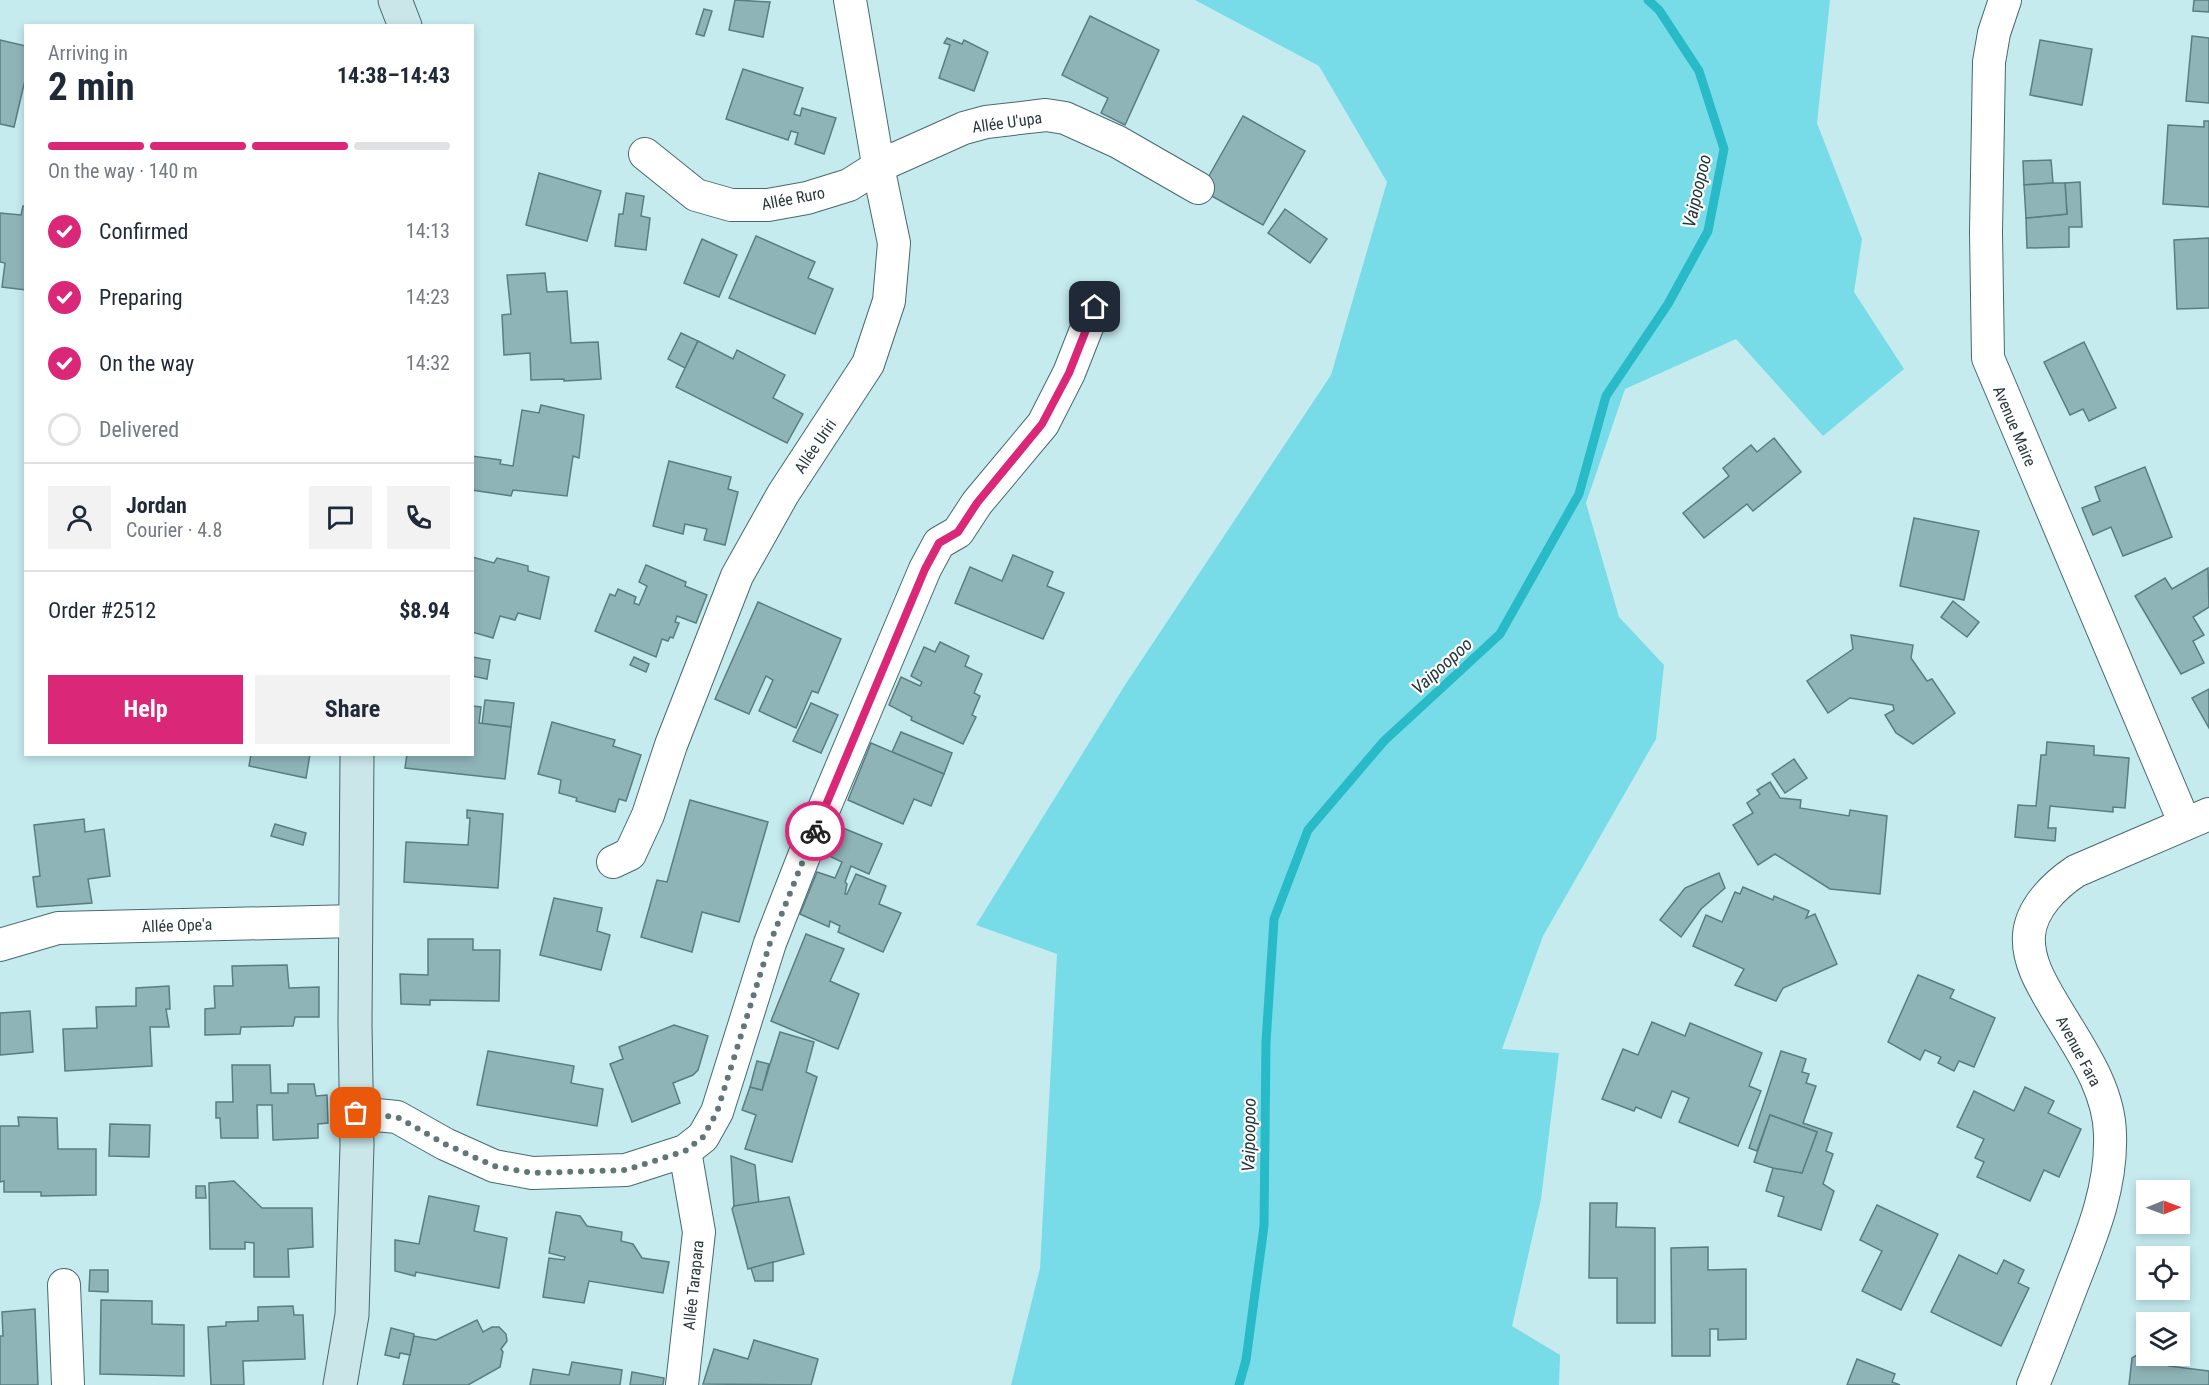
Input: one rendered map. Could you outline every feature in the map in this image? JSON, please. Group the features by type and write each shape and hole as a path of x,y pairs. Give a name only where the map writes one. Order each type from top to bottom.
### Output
{"main road":[{"path":"395,0 404,24"},
{"path":"340,1385 352,1315 356,1113 357,756"}],"street":[{"name":"Allée Uriri","path":"613,862 630,854 648,815 670,746 737,576 783,494 868,364 890,301 894,243 850,0"},
{"name":"Avenue Maire","path":"2005,0 1995,26 1989,62 1986,232 1988,358 2197,819"},
{"name":"Allée U'upa","path":"879,166 964,128 986,122 1046,115 1065,118 1118,142 1198,188"},
{"name":"Allée Ruro","path":"645,154 696,195 731,206 768,205 807,198 849,185 879,166"},
{"path":"356,1113 397,1117 445,1144 494,1166 532,1173 626,1170 685,1151 703,1137 717,1112 770,943 804,856 925,569 939,543 958,532 977,503 1042,424 1069,373 1095,307"},
{"name":"Avenue Fara","path":"2033,1385 2099,1217 2109,1173 2110,1135 2108,1107 2090,1066 2039,980 2030,951 2029,933 2036,913 2047,896 2076,871 2197,819"},
{"name":"Allée Ope'a","path":"0,945 58,928 356,921"},
{"name":"Allée Tarapara","path":"682,1385 699,1232 685,1151"},
{"path":"64,1285 68,1385"}],"shaded area":[{"path":"1195,0 1830,0 1817,123 1862,239 1854,292 1904,369 1823,436 1736,339 1625,389 1586,503 1619,617 1664,665 1656,739 1543,936 1502,1049 1559,1053 1541,1199 1512,1326 1560,1355 1559,1385 1011,1385 1040,1268 1057,954 976,925 1125,685 1331,375 1387,182 1319,66"}],"building":[{"path":"735,0 770,2 763,37 729,30"},
{"path":"2194,0 2209,0 2209,12 2193,11"},
{"path":"704,9 712,11 704,36 696,34"},
{"path":"1090,16 1159,50 1125,125 1101,113 1108,98 1062,75"},
{"path":"2192,36 2209,38 2209,103 2186,101"},
{"path":"947,38 962,44 964,40 988,52 974,91 939,78 950,45 944,43"},
{"path":"0,40 24,46 24,84 14,127 0,124"},
{"path":"2040,40 2092,49 2082,105 2030,95"},
{"path":"743,69 803,88 794,114 800,116 802,108 836,118 824,154 795,144 798,133 791,131 788,140 726,119"},
{"path":"1243,116 1305,151 1263,225 1201,190"},
{"path":"2204,121 2209,121 2209,207 2163,204 2168,125 2204,127"},
{"path":"2051,160 2053,183 2024,185 2023,161"},
{"path":"539,173 601,191 587,241 526,225"},
{"path":"2080,182 2082,227 2069,227 2069,247 2027,248 2026,218 2067,214 2065,183"},
{"path":"2065,183 2067,214 2026,218 2024,185"},
{"path":"626,193 644,196 641,216 650,218 646,250 615,246 619,214 623,214"},
{"path":"23,206 24,290 2,287 5,263 0,262 0,213 21,215"},
{"path":"1285,209 1327,239 1310,263 1268,233"},
{"path":"756,236 815,262 808,278 833,289 815,334 729,298"},
{"path":"2209,238 2209,308 2177,309 2174,240"},
{"path":"702,239 737,255 719,297 684,283"},
{"path":"545,273 547,292 567,291 571,343 598,342 601,379 531,380 530,353 504,355 502,315 511,314 507,275"},
{"path":"681,333 698,341 685,368 668,359"},
{"path":"698,341 733,359 737,350 785,375 773,398 803,414 787,443 676,387"},
{"path":"2084,342 2116,408 2089,421 2083,409 2070,415 2044,362"},
{"path":"541,405 584,415 579,458 573,456 567,496 513,490 511,496 474,490 474,456 501,460 500,464 513,466 522,410 539,413"},
{"path":"1774,438 1801,472 1753,511 1747,504 1704,538 1683,513 1729,476 1723,468 1751,445 1757,452"},
{"path":"669,461 731,477 728,489 738,492 725,545 704,540 707,529 685,524 683,534 653,526"},
{"path":"2145,467 2172,537 2123,556 2111,527 2093,535 2082,508 2100,501 2095,487"},
{"path":"1914,518 1979,531 1964,600 1900,586"},
{"path":"1013,555 1053,572 1047,586 1064,593 1043,639 955,603 970,567 1002,581"},
{"path":"474,558 494,563 497,558 528,566 528,571 549,577 540,619 518,613 515,620 500,616 493,638 474,633"},
{"path":"646,565 686,582 685,586 707,595 696,623 677,616 675,622 679,623 673,638 670,637 668,641 662,639 656,657 595,631 610,594 615,596 618,589 636,597 634,603 639,605 647,586 639,582"},
{"path":"2208,568 2209,607 2193,617 2204,635 2193,641 2204,663 2181,674 2135,596 2165,578 2172,589"},
{"path":"1953,601 1979,622 1967,637 1941,617"},
{"path":"758,602 841,639 818,693 812,691 796,728 759,711 773,680 766,676 749,714 715,699"},
{"path":"1851,635 1913,645 1911,658 1927,681 1932,679 1955,713 1913,744 1896,733 1885,715 1894,710 1893,705 1850,698 1828,713 1807,681 1853,649"},
{"path":"940,642 969,656 965,666 982,674 974,693 980,696 972,715 976,717 963,744 911,720 912,717 889,705 901,677 920,686 922,682 911,676 924,647 935,652"},
{"path":"474,657 490,660 487,679 474,676"},
{"path":"634,657 649,664 646,672 630,665"},
{"path":"2209,689 2209,728 2192,698"},
{"path":"485,700 514,703 511,727 482,724"},
{"path":"811,703 838,715 821,753 793,741"},
{"path":"474,706 481,707 479,723 511,727 505,779 405,768 407,756 474,756"},
{"path":"552,722 615,740 613,746 641,755 626,801 619,799 615,812 576,801 577,798 559,793 561,780 538,774"},
{"path":"901,732 952,753 944,774 892,752"},
{"path":"2047,742 2094,746 2094,755 2129,758 2125,808 2113,807 2113,812 2050,806 2048,828 2056,828 2055,841 2015,837 2018,805 2036,806 2041,755 2046,755"},
{"path":"871,743 944,774 931,806 914,799 903,824 848,800"},
{"path":"251,756 310,756 306,778 249,766"},
{"path":"1794,759 1807,778 1785,793 1772,774"},
{"path":"1770,782 1780,798 1801,800 1800,808 1849,816 1850,810 1887,816 1880,894 1830,889 1775,854 1758,865 1733,825 1753,813 1747,803 1760,794 1757,790"},
{"path":"690,800 768,822 739,922 702,912 692,952 641,937 657,880 667,882"},
{"path":"467,810 503,814 498,888 404,882 406,842 468,845 470,818 467,818"},
{"path":"84,819 85,832 104,829 110,876 88,879 92,903 37,907 33,877 40,876 34,825"},
{"path":"275,824 306,833 303,845 271,836"},
{"path":"838,826 882,844 869,874 851,866 845,882 847,884 845,894 856,874 886,886 879,904 901,913 883,952 838,932 840,926 830,921 829,927 800,914 817,872 835,878 842,862 825,854"},
{"path":"1719,873 1725,888 1701,909 1681,937 1660,920 1685,888"},
{"path":"1743,887 1773,900 1774,896 1809,911 1806,918 1815,914 1837,964 1783,988 1776,1001 1735,985 1744,969 1693,946 1706,915 1722,922 1735,892 1740,894"},
{"path":"554,898 602,908 597,931 610,935 601,970 540,955"},
{"path":"806,934 844,949 830,981 859,994 838,1049 771,1021"},
{"path":"428,939 473,939 473,950 500,950 499,1001 430,1000 430,1005 401,1004 400,974 428,975"},
{"path":"287,965 289,988 319,987 319,1017 295,1017 293,1026 241,1027 240,1034 205,1035 205,1009 215,1008 214,986 233,986 232,966"},
{"path":"1918,975 1954,990 1950,998 1995,1018 1974,1067 1959,1061 1954,1071 1938,1063 1941,1057 1925,1050 1920,1060 1888,1042"},
{"path":"169,986 170,1009 166,1009 169,1027 150,1027 152,1066 65,1071 63,1029 97,1028 96,1007 136,1006 136,988"},
{"path":"30,1011 33,1052 0,1055 0,1013"},
{"path":"1652,1022 1685,1036 1690,1023 1762,1053 1749,1086 1761,1091 1738,1146 1679,1122 1689,1098 1672,1091 1661,1118 1636,1107 1634,1111 1602,1099 1623,1049 1638,1055"},
{"path":"674,1025 708,1036 698,1070 693,1075 673,1083 680,1103 632,1122 610,1064 623,1059 619,1047"},
{"path":"780,1032 814,1042 806,1072 817,1077 792,1162 745,1149 756,1115 742,1110 750,1087 762,1090"},
{"path":"488,1051 574,1066 571,1083 603,1089 597,1126 477,1105"},
{"path":"1781,1051 1806,1059 1802,1072 1809,1074 1806,1083 1816,1086 1803,1123 1832,1133 1826,1151 1833,1154 1823,1184 1834,1191 1821,1230 1778,1216 1784,1197 1766,1191 1773,1168 1802,1173 1817,1132 1770,1115 1757,1151 1749,1148"},
{"path":"757,1061 769,1064 762,1090 750,1087"},
{"path":"232,1065 270,1065 271,1093 288,1093 288,1084 314,1084 316,1096 327,1095 328,1123 318,1124 318,1138 273,1140 272,1105 257,1105 258,1138 221,1138 220,1118 216,1118 216,1102 233,1102"},
{"path":"2025,1087 2054,1101 2048,1113 2081,1129 2059,1177 2044,1170 2030,1201 1977,1177 1984,1162 1975,1158 1984,1139 1957,1127 1974,1091 2014,1111"},
{"path":"1770,1115 1817,1132 1802,1173 1754,1162"},
{"path":"18,1117 57,1118 58,1149 96,1149 96,1195 41,1196 41,1192 4,1192 4,1181 0,1182 0,1126 19,1126"},
{"path":"110,1124 150,1125 149,1157 109,1156"},
{"path":"731,1156 755,1165 759,1204 734,1206"},
{"path":"234,1181 262,1208 312,1208 313,1247 288,1249 289,1277 254,1277 254,1243 245,1242 245,1249 210,1249 209,1183"},
{"path":"196,1186 205,1186 206,1198 196,1198"},
{"path":"429,1196 479,1206 474,1231 507,1238 499,1288 416,1272 415,1276 395,1271 395,1240 419,1244"},
{"path":"789,1197 804,1254 748,1269 732,1209 734,1206"},
{"path":"1590,1203 1617,1203 1616,1227 1655,1228 1655,1323 1617,1323 1617,1278 1589,1278"},
{"path":"1877,1205 1938,1234 1901,1310 1862,1291 1882,1251 1860,1240"},
{"path":"556,1212 580,1216 587,1226 622,1232 621,1241 633,1244 642,1258 669,1262 663,1293 589,1281 584,1303 543,1297 549,1258 564,1260 565,1257 549,1253"},
{"path":"1708,1247 1708,1270 1746,1269 1746,1339 1718,1340 1718,1329 1710,1329 1710,1356 1672,1356 1671,1248"},
{"path":"1959,1255 1997,1274 2004,1260 2024,1270 2018,1283 2029,1288 2001,1346 1931,1312"},
{"path":"773,1262 773,1281 755,1281 751,1268"},
{"path":"90,1270 108,1270 108,1292 89,1291"},
{"path":"101,1300 152,1301 152,1324 184,1325 184,1376 100,1374"},
{"path":"293,1306 294,1315 303,1315 305,1359 243,1361 244,1385 211,1385 208,1327 226,1326 226,1322 258,1321 258,1307"},
{"path":"35,1309 38,1385 0,1385 2,1312"},
{"path":"477,1320 483,1332 492,1327 499,1327 506,1334 507,1341 501,1349 503,1352 500,1367 468,1385 403,1385 414,1336 436,1340"},
{"path":"391,1328 414,1334 410,1355 400,1353 399,1358 385,1355"},
{"path":"754,1340 818,1359 811,1385 703,1384 714,1349 748,1359"},
{"path":"2136,1355 2136,1366 2169,1366 2209,1371 2209,1385 2129,1385 2132,1358"},
{"path":"1857,1359 1895,1374 1892,1382 1900,1385 1847,1385"},
{"path":"572,1362 622,1370 620,1385 530,1385 533,1369 569,1375"},
{"path":"632,1372 664,1378 663,1385 630,1385"}],"waterway":[{"name":"Vaipoopoo","path":"1239,1385 1246,1360 1264,1226 1266,1042 1274,919 1308,830 1384,741 1500,634 1579,494 1606,396 1668,304 1708,231 1724,149 1699,71 1659,10 1648,0"}],"way so far":[{"path":"356,1113 397,1117 445,1144 494,1166 532,1173 626,1170 685,1151 703,1137 717,1112 770,943 815,831"}],"route":[{"path":"815,831 925,569 939,543 958,532 977,503 1042,424 1069,373 1095,307"}]}
